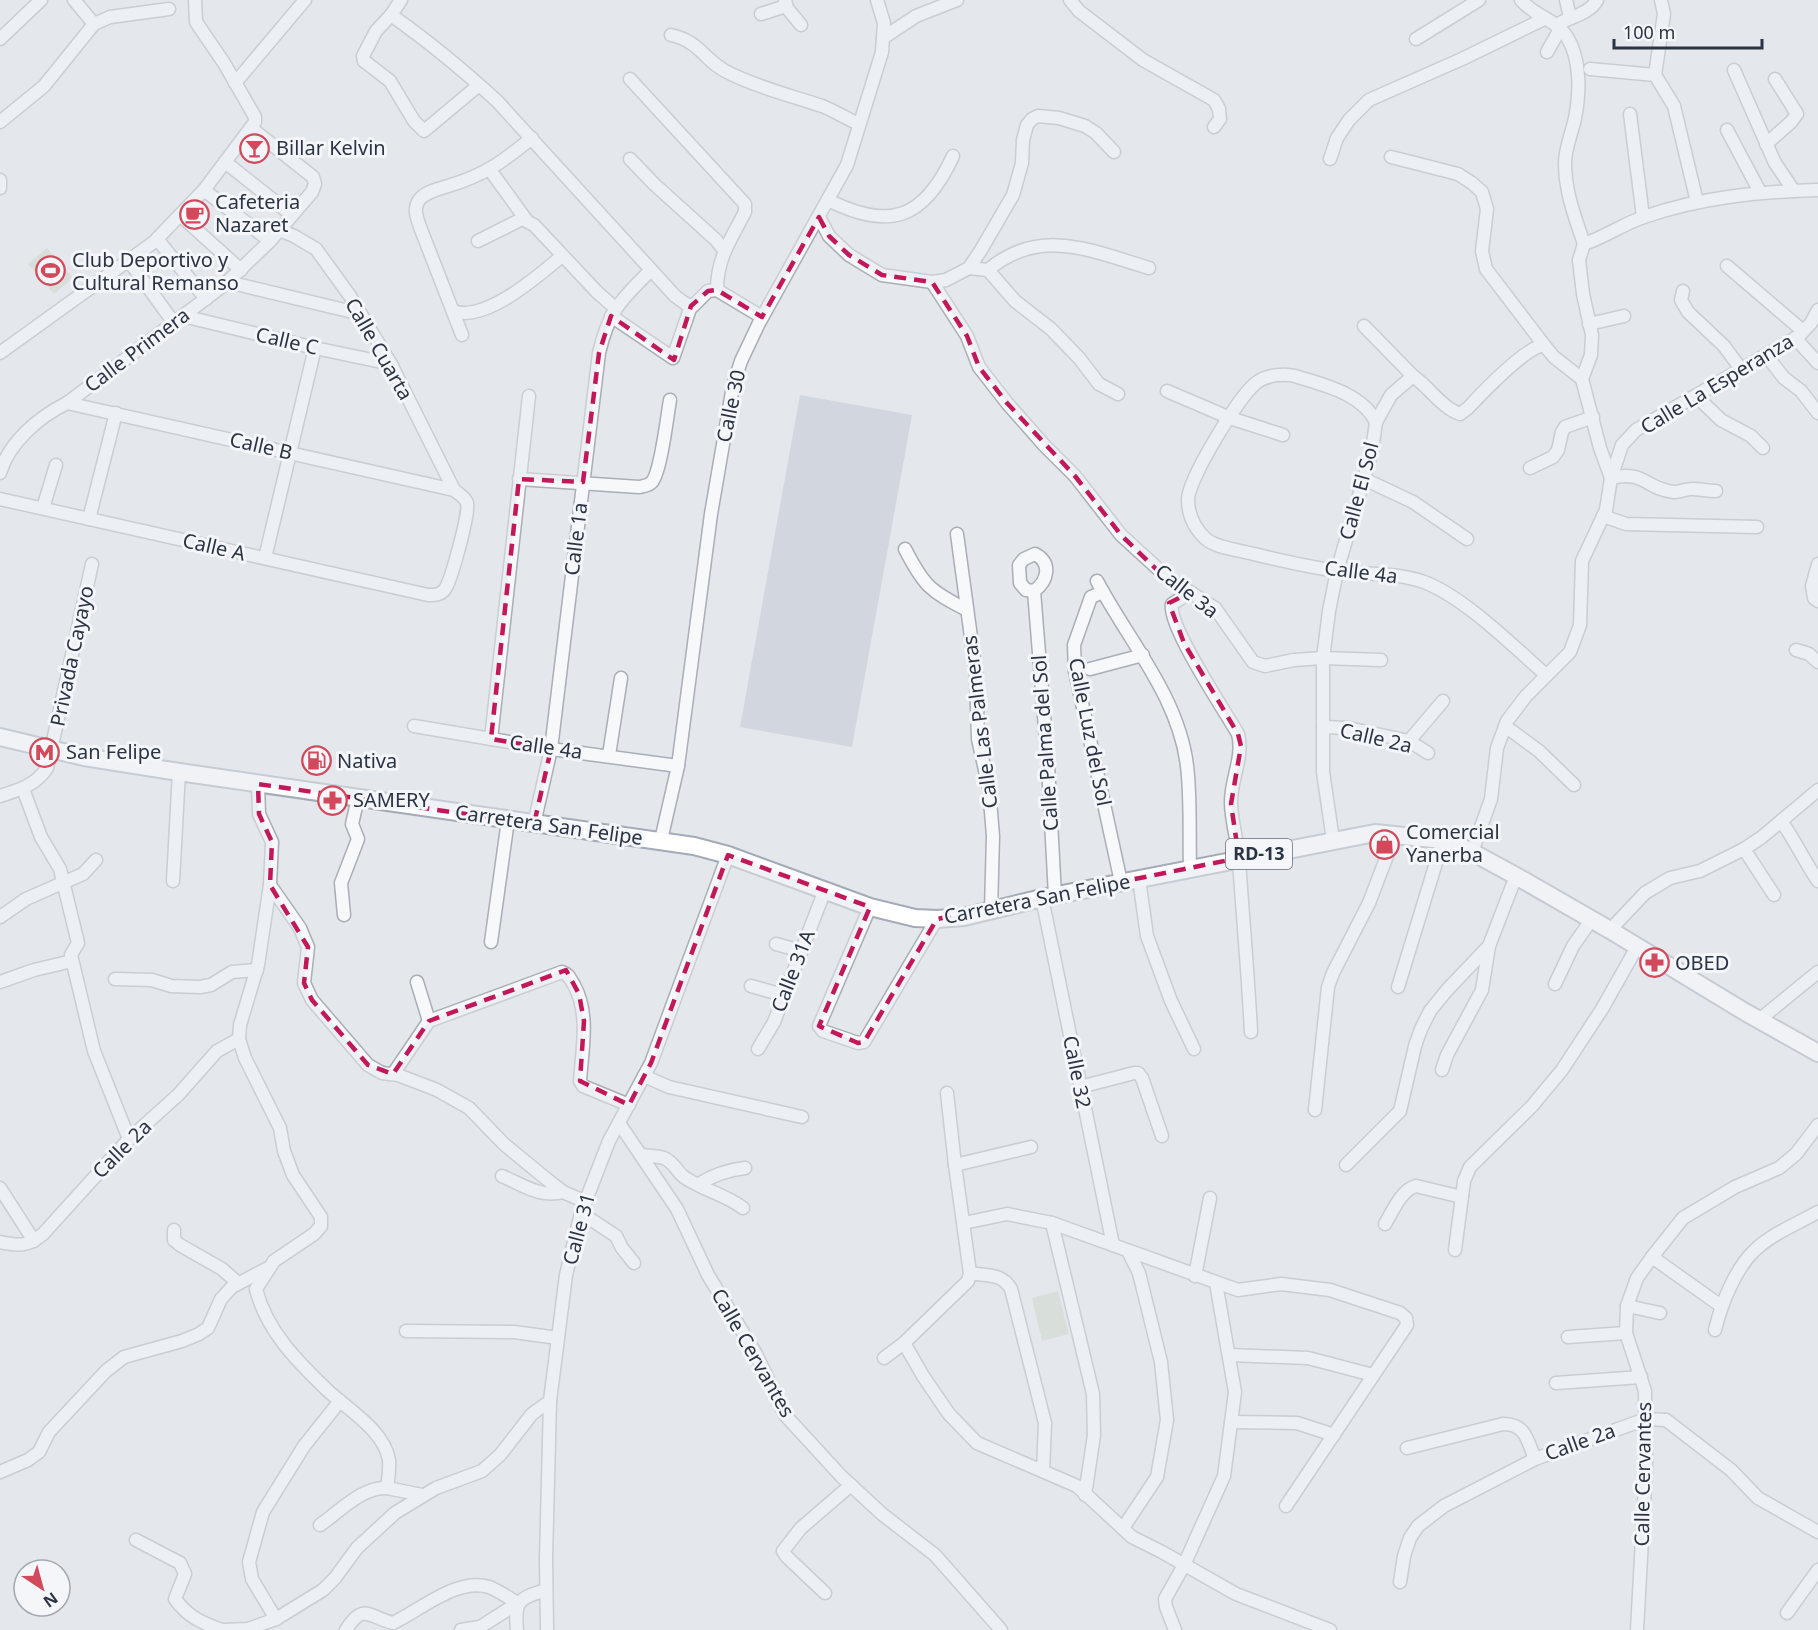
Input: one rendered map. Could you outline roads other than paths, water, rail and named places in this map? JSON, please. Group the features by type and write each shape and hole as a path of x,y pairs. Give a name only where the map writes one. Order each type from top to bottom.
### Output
{"main road":[{"name":"Carretera San Felipe","path":"0,737 52,748 84,758 694,846 728,855 870,907 915,918 964,917 1121,882 1375,833 1443,840 1472,852 1592,919 1818,1053"}],"street":[{"path":"0,39 41,0"},
{"path":"74,0 94,24"},
{"path":"0,353 157,239 204,190 253,125 255,117 196,22 195,0"},
{"path":"401,0 376,31 363,59 390,81 422,130 426,130 479,85"},
{"name":"Calle 30","path":"661,840 678,766 711,514 733,386 741,361 762,317 847,165 882,52 884,23 878,0"},
{"path":"883,38 916,16 957,0"},
{"path":"1070,0 1079,11 1143,60 1214,100 1219,108 1220,119 1214,127"},
{"path":"1416,39 1479,0"},
{"path":"1521,0 1530,10 1558,27 1568,38 1575,56 1577,83 1575,118 1565,160 1566,183 1584,244 1579,260 1582,294 1592,335 1592,355 1582,379"},
{"path":"1566,0 1570,17"},
{"path":"1547,52 1558,27 1570,17 1590,9 1597,0"},
{"path":"1661,0 1664,14 1655,75 1674,106 1697,202"},
{"path":"235,83 298,3"},
{"path":"761,14 786,3 801,25"},
{"path":"0,122 44,86 94,24 110,16 151,5 169,9"},
{"path":"391,15 479,85 532,138 675,296 691,306"},
{"path":"1330,159 1337,138 1348,120 1369,100 1544,19"},
{"path":"670,35 685,38 696,45 712,62 731,75 823,107 859,124"},
{"path":"1590,69 1655,75"},
{"path":"1734,70 1775,163 1794,191"},
{"path":"630,78 745,204 745,212 724,250 717,275 717,290"},
{"path":"1766,144 1797,114 1775,79"},
{"path":"1630,114 1643,217"},
{"path":"819,217 829,236 849,255 882,275 932,282 946,280 969,268 1013,195 1022,163 1023,140 1027,125 1032,119 1038,116 1059,118 1079,124 1096,133 1114,152"},
{"name":"Calle Primera","path":"0,473 13,447 51,411 67,402 228,282 270,241 312,192 315,184 313,177 253,125"},
{"path":"1727,130 1760,192"},
{"path":"462,334 417,216 417,204 425,195 490,170 532,138"},
{"path":"828,200 863,215 885,218 903,214 924,201 936,187 953,156"},
{"path":"1391,157 1458,174 1482,192 1487,209 1482,251 1486,269 1554,357 1582,379 1600,448 1611,478 1628,475 1642,478 1658,489 1676,492 1693,489 1716,492"},
{"path":"630,159 724,250"},
{"path":"225,162 292,215"},
{"path":"490,170 527,221"},
{"path":"204,190 270,241"},
{"path":"1584,244 1604,237 1643,217 1697,202 1760,192 1818,190"},
{"path":"180,215 241,270"},
{"path":"478,241 519,220 534,225 613,312 673,358 691,306 708,291 717,290 762,317"},
{"name":"Calle Cuarta","path":"279,230 308,244 320,254 391,363 454,490 465,499 468,506 446,588 441,594 428,595"},
{"path":"157,239 206,299"},
{"path":"988,270 1002,257 1028,248 1051,245 1072,245 1149,268"},
{"path":"453,311 470,314 486,308 517,291 562,256"},
{"path":"129,261 179,319"},
{"path":"1727,266 1799,334 1818,363"},
{"path":"969,268 988,270 1015,301 1058,336 1099,384 1118,394"},
{"name":"Calle 1a","path":"534,824 551,749 599,353 613,312 651,270"},
{"path":"228,282 361,314"},
{"name":"Calle 3a","path":"932,282 967,336 979,367 1037,437 1075,476 1121,535 1156,569 1215,609 1253,662 1265,666 1294,660 1323,658 1381,660"},
{"path":"1683,291 1682,300 1688,312 1724,346 1741,369"},
{"path":"1589,324 1624,316"},
{"name":"Calle La Esperanza","path":"1472,852 1491,799 1497,748 1507,720 1526,696 1570,652 1577,634 1580,625 1582,561 1603,516 1611,478 1622,446 1636,430 1766,355 1799,334 1816,316"},
{"name":"Calle C","path":"179,319 391,363"},
{"path":"1364,326 1413,376 1425,384 1452,411 1460,414 1515,363 1537,346 1544,345"},
{"path":"264,558 315,348"},
{"path":"1766,355 1784,378 1801,391 1818,413"},
{"path":"1230,418 1247,391 1258,381 1271,376 1288,374 1352,398 1366,406 1376,422"},
{"name":"Calle El Sol","path":"1333,840 1323,772 1323,658 1329,611 1337,571 1372,451 1376,422 1391,395 1413,376"},
{"path":"1167,391 1230,418 1283,435"},
{"path":"491,739 529,396"},
{"path":"1696,396 1721,420 1751,436 1762,448"},
{"path":"519,478 639,488 648,485 654,480 658,468 670,400"},
{"name":"Calle B","path":"67,402 454,490"},
{"path":"89,519 116,413"},
{"path":"1530,468 1553,457 1558,450 1565,427 1593,417"},
{"name":"Calle 4a","path":"1230,418 1191,485 1188,500 1192,521 1208,542 1288,562 1337,571 1397,576 1422,581 1446,591 1546,675"},
{"path":"43,508 56,465"},
{"path":"1364,479 1413,502 1467,540"},
{"name":"Calle A","path":"0,499 428,595"},
{"path":"1603,516 1626,524 1757,527"},
{"name":"Calle Las Palmeras","path":"957,534 976,674 978,739 989,788 993,836 991,910"},
{"path":"905,549 922,582 941,597 967,610"},
{"name":"Privada Cayayo","path":"23,789 41,778 47,768 92,564"},
{"path":"1818,564 1812,586 1814,598 1818,601"},
{"name":"Calle Luz del Sol","path":"1121,882 1075,671 1074,645 1091,597 1100,586 1143,655"},
{"name":"Calle Palma del Sol","path":"1034,591 1048,765 1048,897"},
{"path":"1191,592 1175,600 1171,609 1174,621 1184,643 1238,734 1241,746 1231,804 1239,858 1251,1032"},
{"path":"1796,650 1809,654 1818,662"},
{"path":"1090,669 1143,655 1162,690 1178,731 1187,765 1190,868"},
{"path":"609,755 621,678"},
{"path":"1409,741 1443,700"},
{"name":"Calle 4a","path":"414,726 551,749 678,766"},
{"path":"1505,726 1539,751 1574,785"},
{"name":"Calle 2a","path":"1323,727 1348,728 1409,741 1428,753"},
{"path":"172,881 179,772"},
{"path":"258,784 259,814 273,842 270,885 256,970 240,1025 239,1039 245,1058 280,1128 284,1151 293,1175 321,1217 321,1226 314,1234 274,1261 256,1289 268,1321 288,1349 340,1401 376,1432 389,1459 387,1488"},
{"path":"0,796 23,789 42,837 60,869 78,943 71,955 72,961 94,1051 129,1139"},
{"path":"1610,930 1645,893 1670,878 1700,871 1744,849 1818,790"},
{"path":"344,915 341,883 358,839 352,825 358,798"},
{"path":"491,942 508,820"},
{"path":"1781,821 1794,838 1802,859 1818,881"},
{"path":"1315,1110 1328,987 1378,881 1395,835"},
{"path":"1398,987 1443,840"},
{"path":"1744,849 1774,896"},
{"name":"Calle 31","path":"547,1630 550,1401 566,1275 583,1207 619,1123 651,1063 728,855"},
{"path":"0,917 26,899 83,874 96,860"},
{"path":"1442,1070 1447,1055 1482,990 1490,946 1516,876"},
{"path":"1139,879 1147,936 1171,1001 1194,1049"},
{"path":"270,885 300,928 308,947 304,983 312,1000 368,1065 382,1073 393,1074 437,1090 469,1108 506,1145 616,1236 634,1263"},
{"name":"Calle 31A","path":"758,1049 774,1022 825,890"},
{"name":"Calle 32","path":"1048,897 1080,1087 1113,1245"},
{"path":"870,907 819,1026 823,1031 858,1043 864,1042 937,919"},
{"path":"1555,984 1573,946 1592,919"},
{"path":"776,944 801,951"},
{"path":"1346,1165 1398,1114 1415,1046 1430,1011 1490,946"},
{"path":"1455,1250 1464,1181 1470,1167 1532,1106 1562,1070 1602,1009 1637,947"},
{"path":"0,982 34,970 72,961"},
{"path":"115,979 152,980 171,986 200,987 211,985 232,972 256,970"},
{"path":"393,1074 429,1021 562,972 566,973 579,994 584,1021 580,1082 583,1086 629,1105"},
{"path":"1759,1020 1818,972"},
{"path":"417,982 429,1021"},
{"path":"751,986 783,994"},
{"name":"Calle 2a","path":"34,1241 43,1234 129,1139 178,1095 217,1051 239,1039"},
{"path":"1080,1087 1138,1073 1142,1078 1162,1136"},
{"path":"644,1076 679,1089 802,1117"},
{"path":"884,1359 904,1343 968,1281 970,1274 947,1093"},
{"name":"Calle Cervantes","path":"619,1123 677,1209 708,1275 756,1354 785,1415 850,1485 882,1514 935,1555 1001,1630"},
{"name":"Calle Cervantes","path":"1637,1630 1646,1467 1645,1391 1626,1333 1627,1306 1637,1278 1683,1218 1735,1187 1779,1168 1796,1154 1818,1125"},
{"path":"955,1165 1030,1147"},
{"path":"641,1155 662,1158 675,1164 681,1174 731,1199 743,1208"},
{"path":"699,1184 711,1176 745,1168"},
{"path":"502,1176 536,1192 550,1195 563,1192"},
{"path":"1385,1224 1402,1196 1411,1187 1416,1186 1462,1197"},
{"path":"0,1188 34,1241 21,1246 0,1242"},
{"path":"1195,1276 1210,1198"},
{"path":"1715,1330 1721,1306 1745,1261 1770,1239 1818,1212"},
{"path":"964,1223 1007,1214 1052,1223 1238,1290 1281,1284 1330,1290 1400,1313 1406,1318 1407,1325 1286,1506"},
{"path":"1052,1223 1093,1394 1094,1435 1085,1495"},
{"path":"174,1230 174,1240 180,1245 222,1269 238,1283"},
{"path":"1123,1528 1157,1477 1167,1420 1161,1362 1139,1273 1128,1251"},
{"path":"1652,1257 1721,1306"},
{"path":"0,1472 28,1460 39,1452 50,1432 106,1371 124,1357 199,1334 208,1328 221,1299 232,1287 269,1268"},
{"path":"970,1274 999,1277 1006,1281 1011,1289 1045,1423 1043,1470"},
{"path":"1175,1630 1165,1599 1184,1565 1224,1476 1235,1392 1216,1283"},
{"path":"1627,1306 1660,1313"},
{"path":"406,1331 514,1332 558,1338"},
{"path":"1568,1337 1626,1333"},
{"path":"904,1343 949,1414 977,1443 1077,1486 1132,1537 1236,1594 1330,1630"},
{"path":"1228,1355 1308,1358 1373,1375"},
{"path":"1556,1383 1641,1377"},
{"path":"276,1619 252,1579 249,1562 263,1512 304,1446 340,1401"},
{"path":"136,1540 180,1563 185,1574 176,1599 183,1611 196,1620 223,1630 248,1629 276,1619 323,1590 357,1548 395,1513 422,1496 482,1471 500,1455 532,1414 550,1401"},
{"path":"1646,1419 1666,1420 1731,1470 1758,1498 1818,1532"},
{"name":"Calle 2a","path":"1400,1582 1404,1556 1410,1538 1418,1526 1444,1506 1535,1459 1646,1419"},
{"path":"1231,1422 1297,1423 1334,1435"},
{"path":"1407,1448 1503,1424 1515,1424 1522,1428 1535,1459"},
{"path":"825,1593 783,1551 801,1528 850,1485"},
{"path":"320,1525 362,1495 380,1487 422,1496"},
{"path":"1787,1613 1818,1570"},
{"path":"346,1630 352,1620 361,1614 369,1613 393,1623 433,1599 460,1588 475,1585 489,1587 518,1603"},
{"path":"461,1630 480,1627 518,1603 524,1596 546,1590"},
{"path":"517,1630 518,1603"},
{"path":"1294,1616 1298,1630"}],"place":[{"name":"Billar Kelvin","path":"255,148"},
{"name":"Cafeteria Nazaret","path":"194,214"},
{"name":"Club Deportivo y Cultural Remanso","path":"51,271"},
{"name":"San Felipe","path":"45,752"},
{"name":"Nativa","path":"316,761"},
{"name":"SAMERY","path":"332,800"},
{"name":"Comercial Yanerba","path":"1385,844"},
{"name":"OBED","path":"1654,963"}]}
